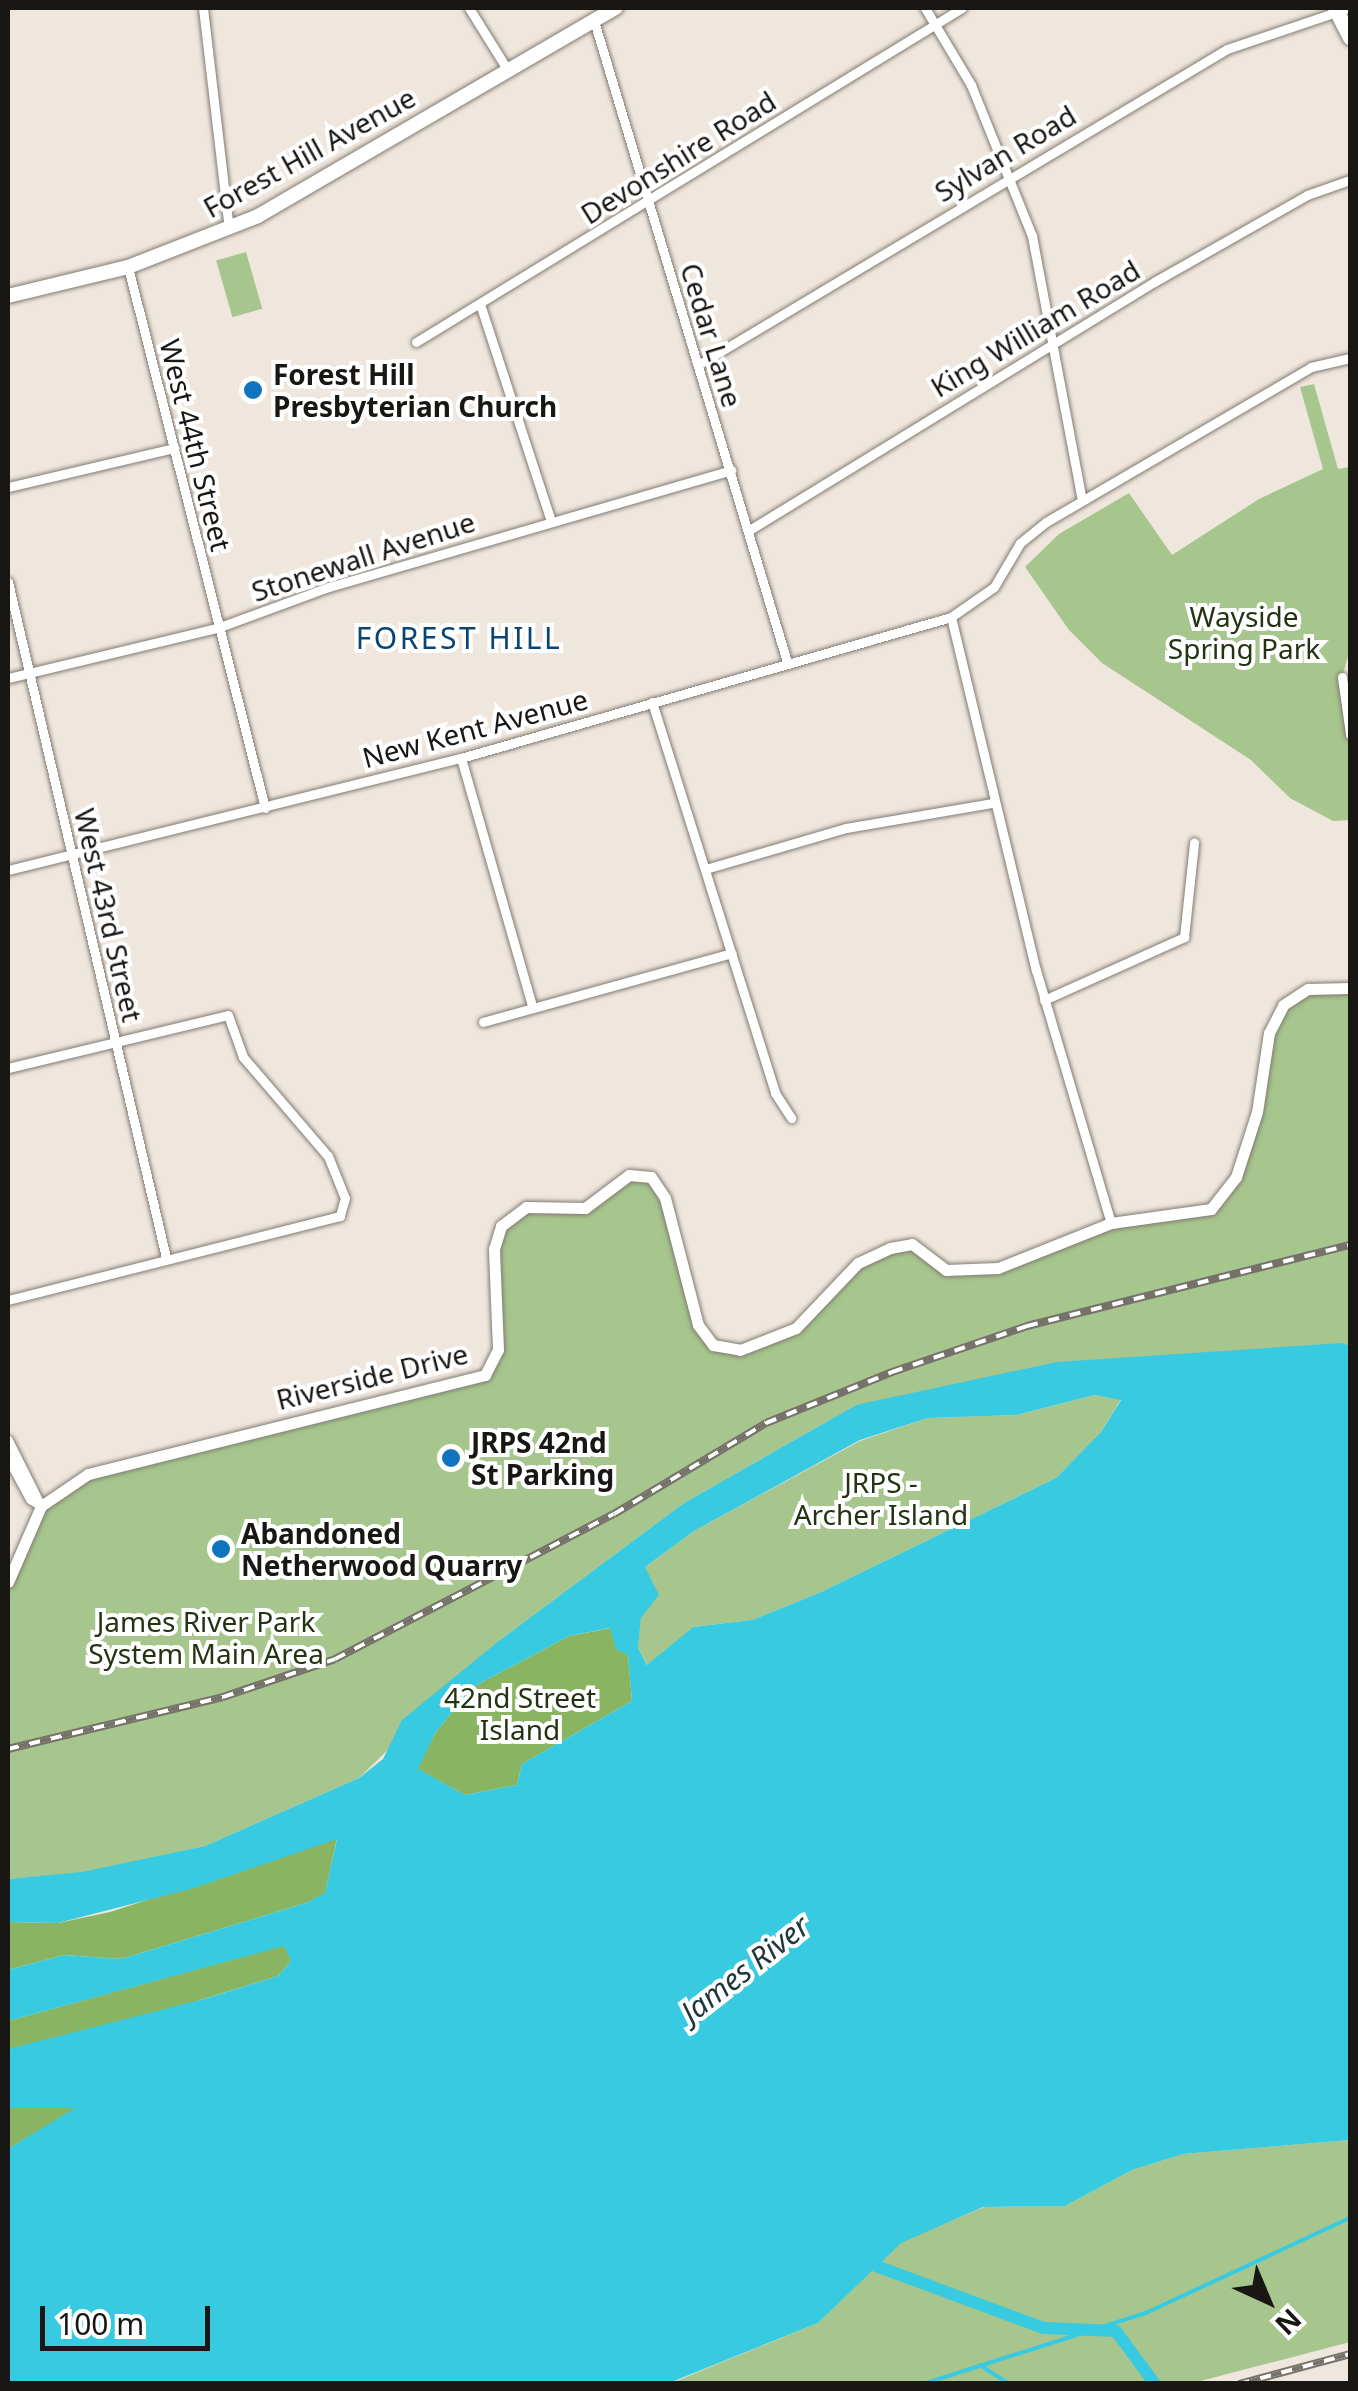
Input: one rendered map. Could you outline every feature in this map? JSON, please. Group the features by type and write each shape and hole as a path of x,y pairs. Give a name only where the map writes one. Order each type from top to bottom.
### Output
{"main road":[{"name":"Forest Hill Avenue","path":"8,296 128,267 230,230 616,8"},
{"path":"1340,9 1350,37"}],"street":[{"path":"203,8 230,230"},
{"path":"469,8 507,69"},
{"path":"925,8 1012,174 1032,236 1082,500"},
{"name":"Devonshire Road","path":"416,342 962,8"},
{"name":"Sylvan Road","path":"698,365 1227,49 1340,9"},
{"name":"Cedar Lane","path":"594,20 751,529 787,662"},
{"name":"King William Road","path":"751,529 1050,346 1308,195 1350,180"},
{"name":"West 44th Street","path":"128,267 265,808"},
{"path":"480,304 551,521"},
{"path":"1111,1223 1044,1000 992,803 976,706 951,617 994,586 1020,543 1082,500 1311,367 1350,358"},
{"path":"8,487 174,448"},
{"name":"Stonewall Avenue","path":"8,678 220,627 329,587 731,470"},
{"name":"West 43rd Street","path":"8,582 166,1258"},
{"name":"New Kent Avenue","path":"8,870 461,758 951,617"},
{"path":"1342,677 1350,734"},
{"path":"652,702 709,868 774,1093 790,1118"},
{"path":"461,758 532,1005"},
{"path":"709,868 846,828 992,803"},
{"path":"1044,1000 1184,937 1194,843"},
{"path":"483,1022 532,1005 732,954"},
{"name":"Riverside Drive","path":"41,1506 104,1468 485,1375 498,1350 494,1249 501,1226 539,1204 585,1208 630,1176 651,1177 665,1198 698,1325 712,1344 740,1350 796,1328 858,1263 890,1248 912,1244 946,1270 998,1268 1111,1223 1200,1213 1224,1197 1258,1112 1269,1034 1283,1006 1308,989 1350,988"},
{"path":"8,1068 228,1016 261,1084 328,1156 345,1198 340,1216 8,1300"},
{"path":"8,1440 41,1506"},
{"path":"8,1458 30,1499 41,1506"},
{"path":"8,1582 41,1506"}],"green space":[{"path":"246,252 262,309 232,317 216,261"},
{"name":"Wayside Spring Park","path":"1314,384 1338,469 1350,467 1350,650 1342,677 1350,703 1350,820 1333,821 1290,798 1251,760 1102,663 1069,630 1025,567 1059,534 1129,493 1172,555 1259,499 1323,469 1300,387"},
{"name":"James River Park System Main Area","path":"1350,988 1350,1346 856,1405 684,1503 500,1640 359,1778 205,1846 82,1873 8,1879 8,1582 26,1531 68,1485 473,1380 492,1366 494,1249 515,1213 585,1208 629,1175 651,1177 665,1198 698,1325 713,1345 740,1350 797,1328 858,1263 912,1244 947,1270 998,1268 1111,1223 1200,1213 1224,1197 1257,1112 1269,1033 1283,1005 1308,989"},
{"name":"JRPS - Archer Island","path":"1095,1395 1121,1399 1101,1432 1056,1478 819,1593 752,1620 693,1627 648,1666 638,1648 645,1567 694,1531 860,1441 928,1418 1016,1415"},
{"name":"42nd Street Island","path":"611,1628 628,1654 632,1701 522,1764 517,1785 465,1795 417,1769 435,1733 473,1687 569,1636"},
{"path":"337,1838 325,1894 306,1903 121,1959 64,1955 8,1970 8,1922 58,1923 110,1912"},
{"path":"285,1945 291,1961 278,1976 113,2027 8,2049 8,2021"},
{"path":"8,2108 77,2108 8,2149"},
{"path":"1350,2140 1350,2342 1193,2383 669,2384 818,2323 901,2242 984,2207 1065,2206 1132,2170 1183,2154"}],"water":[{"name":"James River","path":"1342,1343 1350,1346 1350,2140 1183,2154 1132,2170 1065,2206 983,2207 901,2243 818,2323 669,2383 8,2383 8,2149 75,2108 8,2108 8,2049 278,1976 291,1961 284,1946 8,2021 8,1970 64,1955 121,1959 306,1903 325,1893 337,1839 194,1888 58,1923 8,1922 8,1879 82,1872 205,1846 359,1778 383,1759 402,1720 500,1640 684,1503 856,1405 1057,1362","holes":["1095,1395 1121,1400 1101,1432 1056,1478 819,1593 752,1620 693,1627 647,1665 638,1648 641,1618 659,1595 645,1567 694,1531 860,1440 928,1418 1016,1415","610,1628 616,1649 628,1655 632,1701 522,1764 517,1785 465,1795 418,1769 435,1733 473,1687 569,1636"]}],"waterway":[{"path":"923,2384 1148,2312 1350,2218"},
{"path":"876,2266 1044,2328 1116,2331 1155,2384"},
{"path":"980,2365 1009,2384"}],"railway":[{"path":"8,1749 223,1697 335,1659 614,1514 766,1423 892,1372 1027,1326 1350,1245"},
{"path":"1239,2384 1350,2354"}],"place":[{"name":"Forest Hill Presbyterian Church","path":"253,390"},
{"name":"JRPS 42nd St Parking","path":"451,1458"},
{"name":"Abandoned Netherwood Quarry","path":"221,1549"}],"district":[{"name":"FOREST HILL","path":"459,638"}]}
